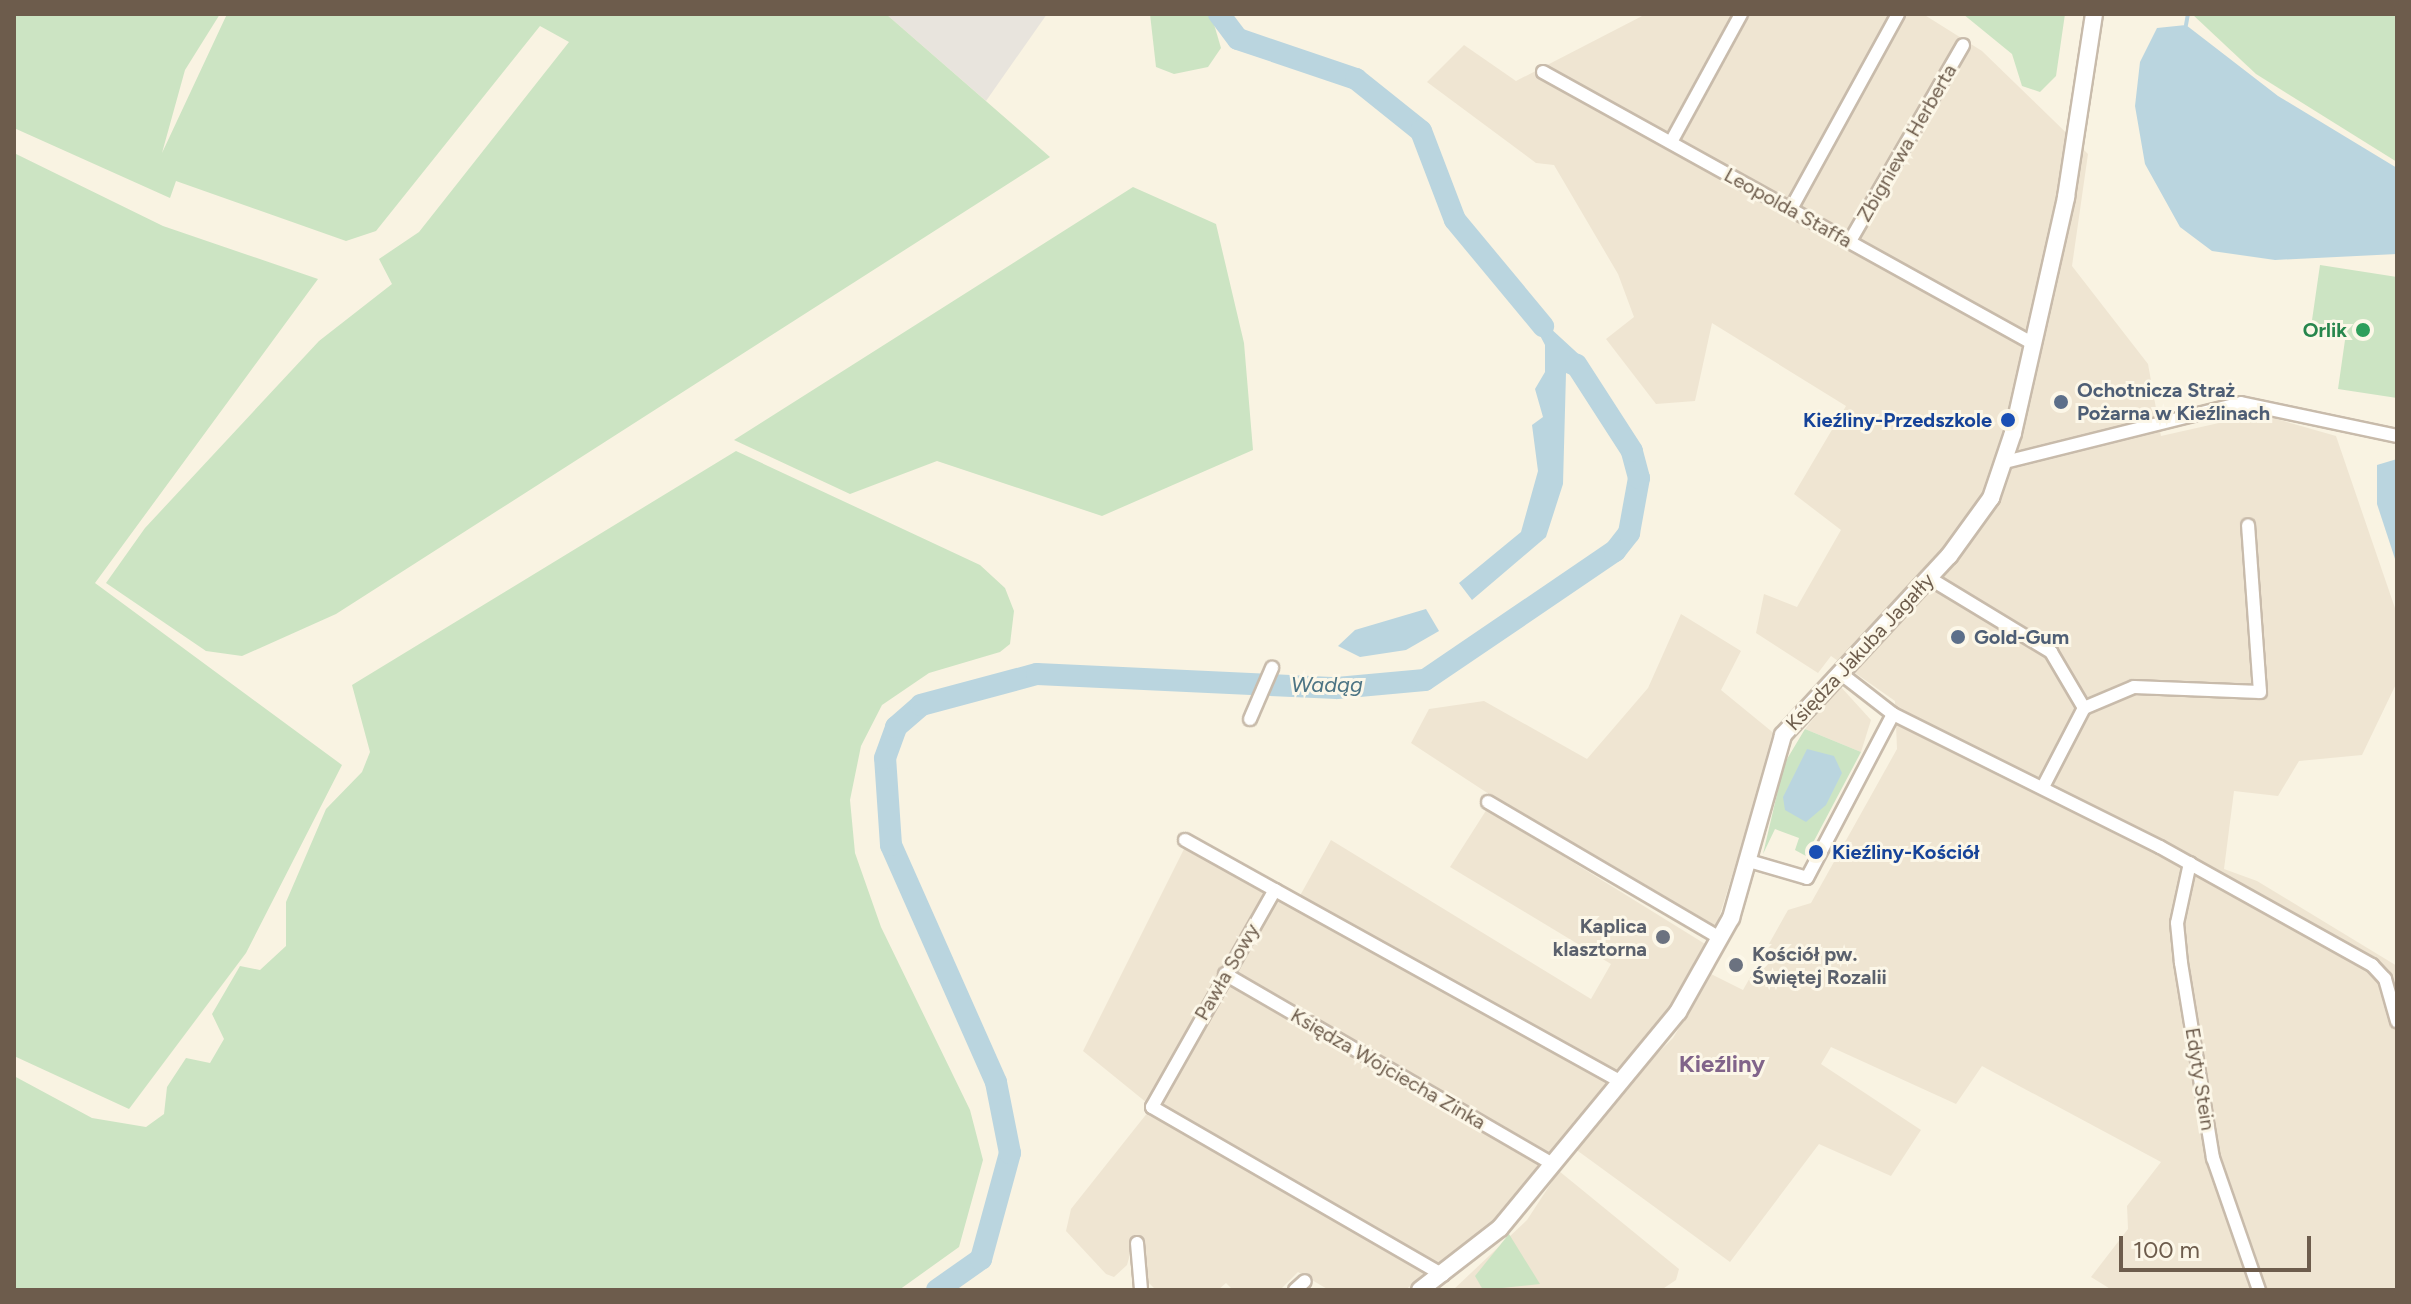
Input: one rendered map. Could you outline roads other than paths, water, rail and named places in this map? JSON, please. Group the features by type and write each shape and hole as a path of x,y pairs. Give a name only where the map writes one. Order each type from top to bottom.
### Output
{"street":[{"path":"1671,142 1741,14"},
{"path":"1792,207 1898,14"},
{"name":"Księdza Jakuba Jagałły","path":"1420,1290 1500,1228 1678,1012 1720,938 1749,861 1770,760 1840,673 1929,578 1981,515 2005,462 2034,344 2094,14"},
{"name":"Zbigniewa Herberta","path":"1850,241 1963,45"},
{"name":"Leopolda Staffa","path":"1543,72 1792,207 2034,344"},
{"path":"2005,462 2241,403 2397,436"},
{"path":"2043,787 2084,708 2134,687 2260,692 2248,525"},
{"path":"1929,578 2051,652 2084,708"},
{"path":"1250,719 1272,668"},
{"path":"1840,673 1893,714 2190,863 2372,965 2385,979 2397,1021"},
{"path":"1749,861 1807,878 1893,714"},
{"path":"1488,802 1720,938"},
{"path":"1185,840 1620,1081"},
{"name":"Edyty Stein","path":"2190,863 2177,923 2181,963 2213,1158 2259,1290"},
{"name":"Pawła Sowy","path":"1275,890 1152,1107 1443,1275"},
{"name":"Księdza Wojciecha Zinka","path":"1225,974 1551,1163"},
{"path":"1137,1243 1141,1290"}],"water":[{"path":"2186,25 2278,96 2397,168 2397,254 2275,260 2212,251 2180,227 2145,164 2135,106 2140,62 2157,28"},
{"path":"1523,303 1586,361 1594,385 1566,373 1563,484 1546,537 1472,600 1459,583 1521,532 1538,471 1532,425 1543,417 1535,389 1545,372 1545,345"},
{"path":"2397,459 2397,565 2377,504 2377,465"},
{"path":"1426,609 1439,631 1406,650 1360,657 1338,646 1355,630"},
{"path":"1807,749 1834,756 1842,773 1826,805 1806,822 1785,810 1783,797"}],"waterway":[{"name":"Wadąg","path":"1219,14 1238,39 1356,79 1421,131 1455,220 1543,326"},
{"path":"2186,25 2188,14"},
{"name":"Wadąg","path":"937,1290 981,1259 1010,1153 996,1082 891,845 885,758 896,727 921,705 1037,674 1337,688 1425,680 1615,551 1629,533 1639,478 1632,451 1576,364"}],"place":[{"name":"Orlik","path":"2363,330"},
{"name":"Ochotnicza Straż Pożarna w Kieźlinach","path":"2061,402"},
{"name":"Kieźliny-Przedszkole","path":"2008,420"},
{"name":"Gold-Gum","path":"1958,637"},
{"name":"Kieźliny-Kościół","path":"1816,852"},
{"name":"Kaplica klasztorna","path":"1663,937"},
{"name":"Kościół pw. Świętej Rozalii","path":"1736,965"}],"district":[{"name":"Kieźliny","path":"1722,1064"}]}
